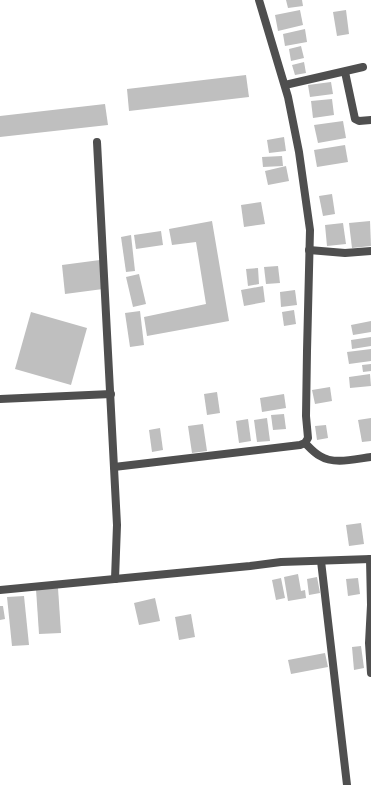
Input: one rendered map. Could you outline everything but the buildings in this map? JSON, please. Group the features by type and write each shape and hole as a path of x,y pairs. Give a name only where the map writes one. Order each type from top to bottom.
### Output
{"street":[{"path":"114,467 262,451 300,445 305,443 308,438 306,416 310,230 300,159 285,85 259,0"},
{"path":"285,85 363,67"},
{"path":"345,72 355,119 359,121 371,120"},
{"path":"97,142 117,525 115,578"},
{"path":"309,250 345,253 371,251"},
{"path":"0,399 111,394"},
{"path":"305,443 315,453 328,460 371,457"},
{"path":"0,590 281,562 370,559 371,605 369,643 371,673"},
{"path":"321,561 347,785"}]}
